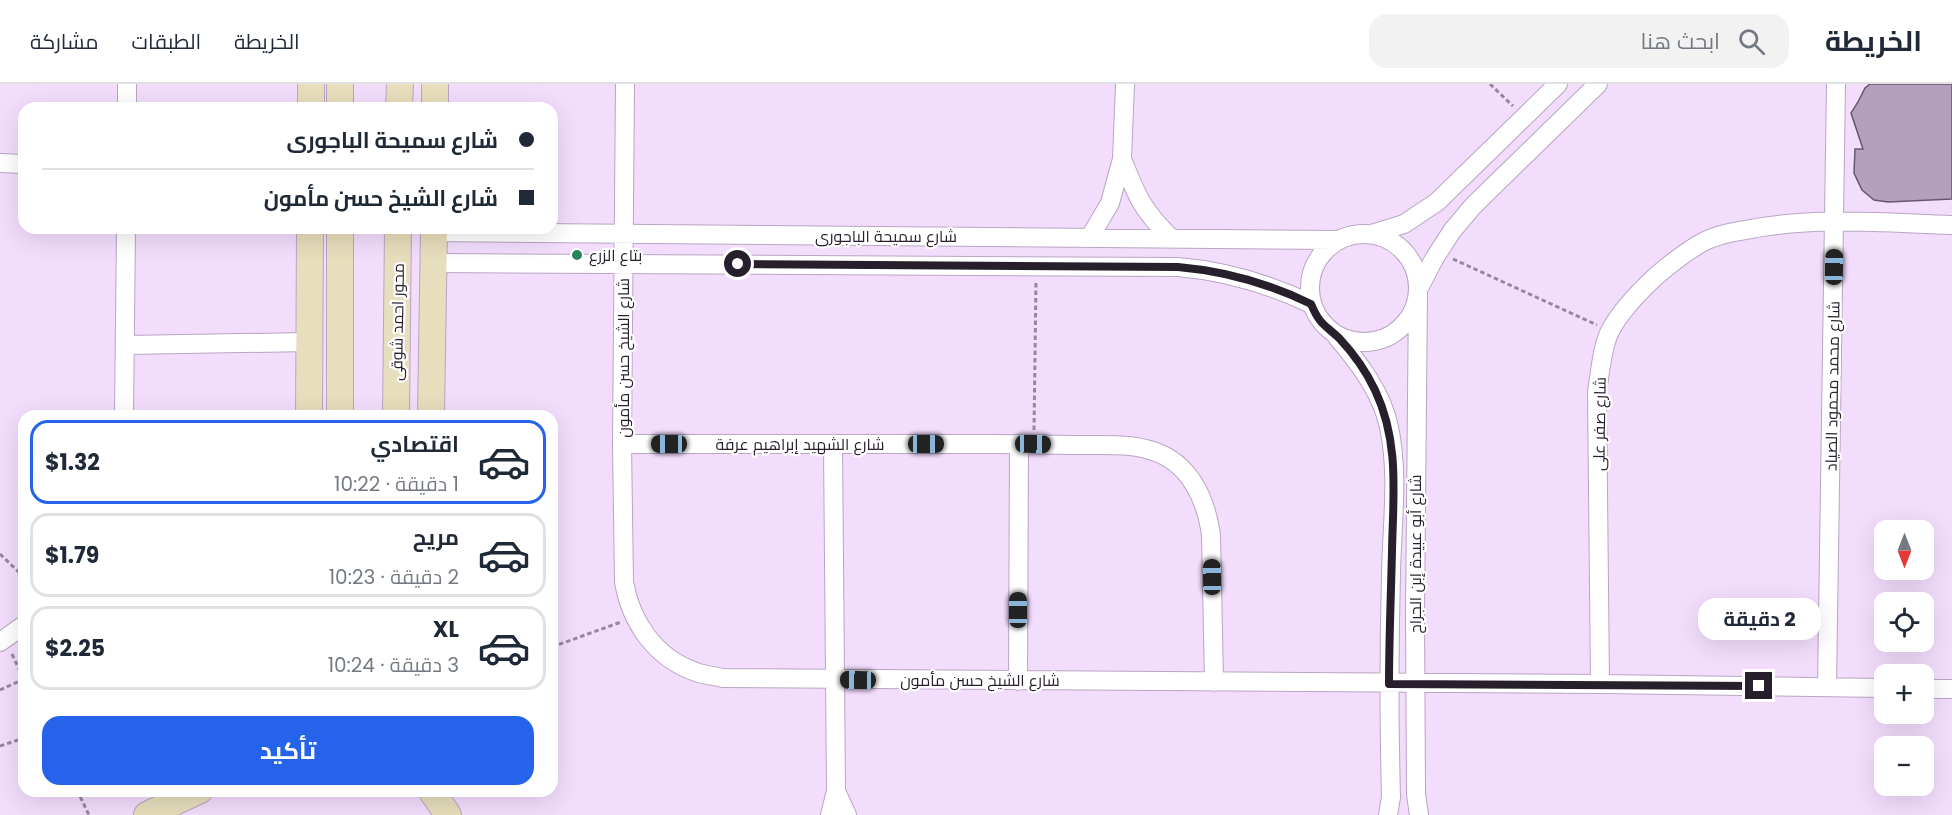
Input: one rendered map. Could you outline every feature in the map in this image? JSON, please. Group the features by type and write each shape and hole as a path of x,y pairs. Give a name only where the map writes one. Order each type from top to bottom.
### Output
{"street":[{"path":"127,84 127,102"},
{"path":"311,84 311,102"},
{"path":"340,84 340,102"},
{"path":"399,102 400,84"},
{"path":"435,84 435,102"},
{"name":"شارع الشيخ حسن مأمون","path":"625,84 622,444 624,582 627,600 634,617 649,641 670,660 695,672 723,678 1874,688"},
{"path":"1090,237 1110,203 1122,159 1125,84"},
{"path":"1371,234 1389,240 1405,252 1415,268 1419,290 1413,314 1399,331 1380,341 1358,343 1337,337 1325,328 1316,317 1311,304 1309,285 1313,267 1323,251 1349,236 1371,234 1404,224 1437,202 1558,84"},
{"name":"شارع أبو عبيدة إبن الجراح","path":"1419,815 1416,794 1415,684 1419,290 1438,252 1473,206 1598,84"},
{"name":"شارع محمد محمود الصياد","path":"1827,687 1836,84"},
{"path":"1122,159 1146,212 1171,238"},
{"path":"0,163 18,164"},
{"name":"شارع صفر على","path":"1600,684 1597,392 1600,366 1610,331 1647,284 1673,261 1704,242 1733,231 1778,224 1835,220 1952,225"},
{"name":"شارع سميحة الباجورى","path":"558,232 1339,240"},
{"path":"124,410 126,234"},
{"path":"309,410 310,234"},
{"path":"340,234 340,410"},
{"name":"محور احمد شوقى","path":"396,410 398,234"},
{"path":"431,410 434,234"},
{"name":"شارع سميحة الباجورى","path":"434,263 1178,267 1205,269 1259,282 1311,304"},
{"name":"شارع أبو عبيدة إبن الجراح","path":"1337,337 1359,362 1375,391 1388,424 1394,462 1389,684 1391,797 1388,815"},
{"path":"126,345 309,342"},
{"name":"شارع الشهيد إبراهيم عرفة","path":"622,444 1026,444 1131,446 1154,451 1172,461 1186,474 1200,492 1208,512 1211,535 1214,682"},
{"path":"830,815 836,791 833,444"},
{"path":"1018,681 1026,444"},
{"path":"2,640 18,629"},
{"path":"1934,689 1952,689"},
{"path":"836,791 847,815"},
{"path":"147,815 185,797"},
{"path":"190,815 202,797"}],"path":[{"path":"1490,84 1526,117"},
{"path":"1438,252 1610,331"},
{"path":"1026,444 1036,266"},
{"path":"0,554 18,571"},
{"path":"558,645 634,617"},
{"path":"2,640 18,668"},
{"path":"0,690 18,682"},
{"path":"0,746 18,740"},
{"path":"80,797 88,815"}],"building":[{"path":"1870,84 1952,84 1952,199 1888,202 1874,200 1862,190 1854,173 1855,149 1863,149 1851,113 1865,88"}],"place":[{"name":"بتاع الزرع","path":"577,255"}],"route":[{"path":"738,264 1178,267 1205,269 1233,275 1285,292 1311,304 1316,317 1325,328 1337,337 1359,362 1375,391 1388,424 1394,462 1389,684 1759,686"}]}
